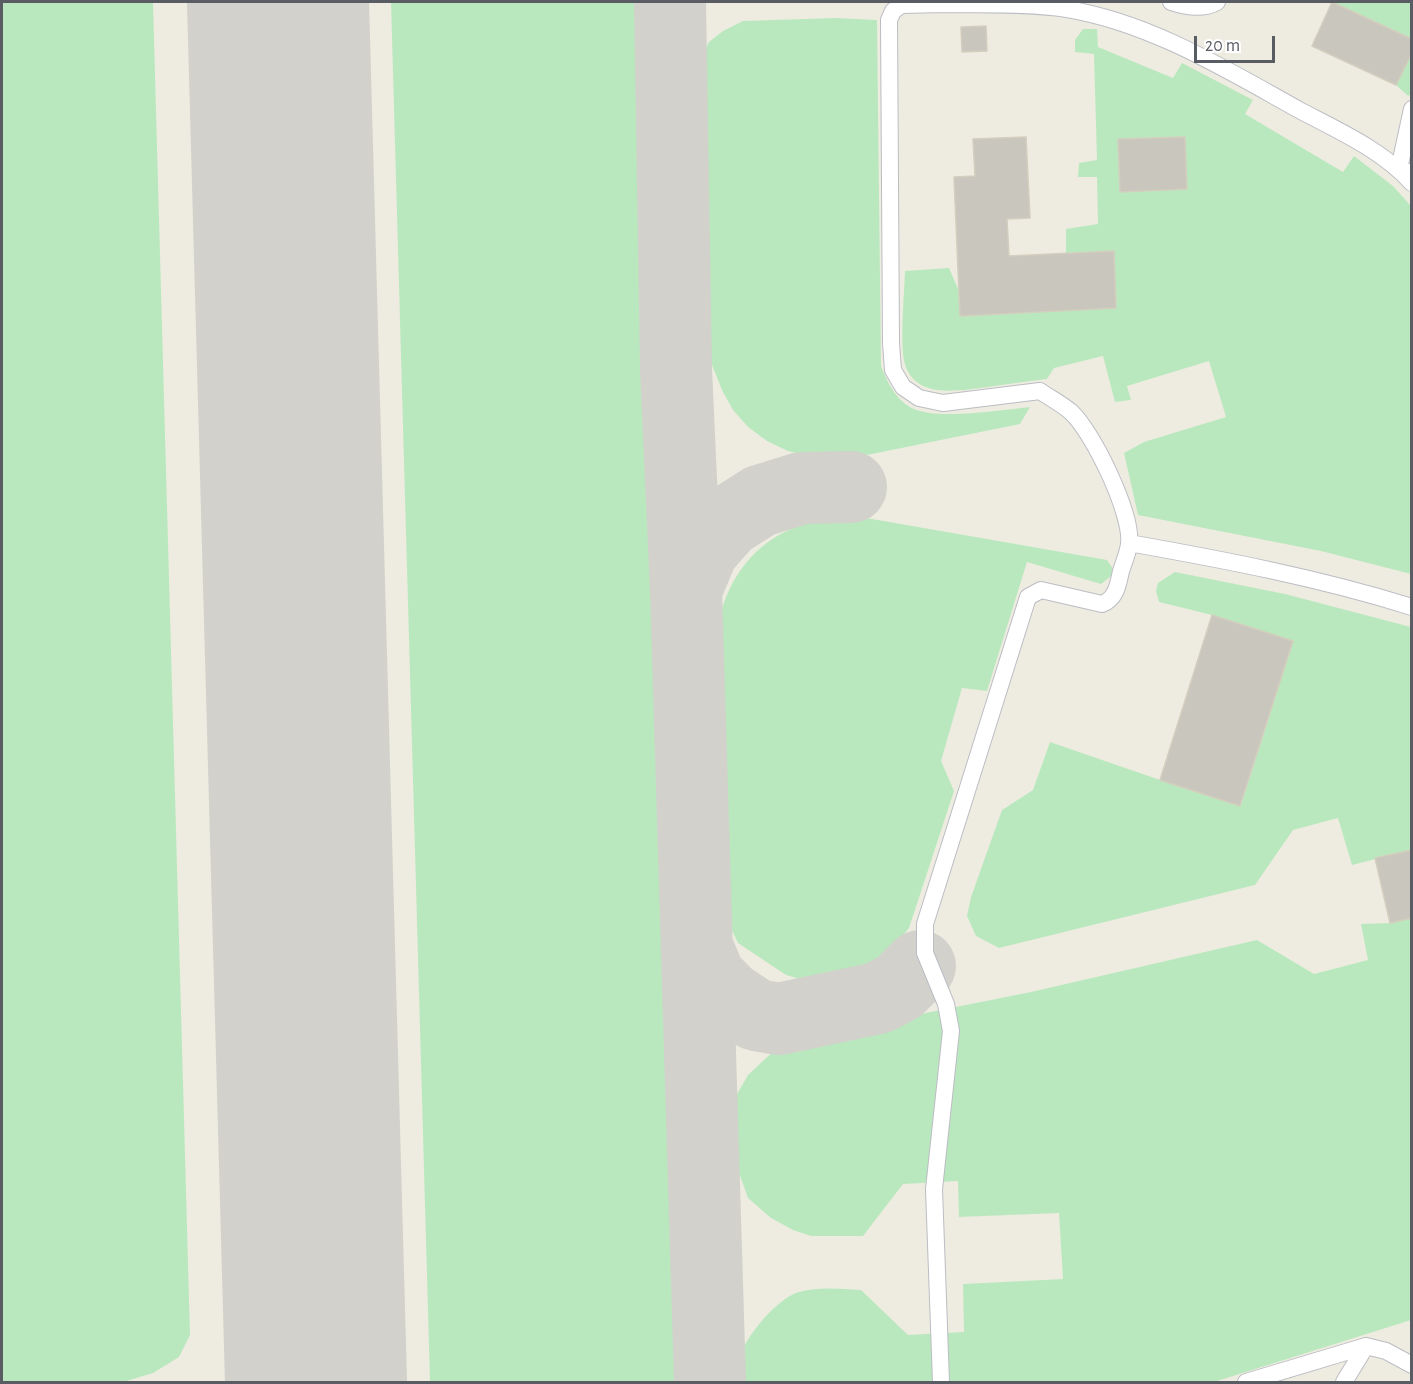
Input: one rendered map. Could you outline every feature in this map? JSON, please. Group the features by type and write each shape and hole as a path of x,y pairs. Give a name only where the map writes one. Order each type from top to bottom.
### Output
{"lane":[{"path":"1171,2 1201,7 1217,2"},
{"path":"941,1383 934,1189 951,1031 946,1004 925,953 925,924 1028,597 1041,590 1102,604 1108,602 1115,594 1129,543 1127,523 1114,483 1091,440 1072,413 1040,391 943,403 919,398 903,387 893,370 889,20 893,11 901,5 944,3 1039,6 1107,18 1221,66 1360,143 1405,171 1412,183"},
{"path":"1405,171 1412,109"},
{"path":"1129,543 1285,573 1357,590 1412,607"},
{"path":"1344,1383 1366,1346"},
{"path":"1246,1383 1366,1346 1386,1351 1412,1365"}],"green space":[{"path":"2,2 153,2 190,1335 179,1357 153,1373 123,1382 2,1382"},
{"path":"391,2 642,2 681,1382 430,1382"},
{"path":"1330,2 1411,2 1411,96 1396,85 1312,46 1332,3"},
{"path":"835,18 877,20 881,366 893,391 914,409 939,414 954,414 1030,407 1020,424 847,459 816,458 788,451 767,441 748,427 733,410 723,392 705,348 697,66 709,42 723,31 743,21"},
{"path":"1083,29 1097,29 1098,47 1173,78 1182,63 1253,100 1245,114 1343,172 1354,156 1393,186 1411,206 1411,574 1321,551 1138,515 1124,453 1144,442 1226,417 1209,361 1127,386 1131,400 1115,402 1103,356 1054,368 1047,379 948,391 924,386 914,380 907,369 902,344 905,271 949,268 959,291 961,316 1116,308 1113,251 1066,253 1066,229 1098,224 1097,177 1078,177 1079,163 1097,160 1094,54 1075,52 1075,40"},
{"path":"855,516 1107,560 1113,569 1111,576 1101,584 1027,562 987,691 962,688 941,761 954,791 909,928 889,953 864,971 834,979 807,981 786,975 738,943 719,903 716,632 723,605 733,582 747,562 763,546 803,524 828,518"},
{"path":"1175,572 1285,594 1411,627 1411,850 1352,865 1338,818 1293,830 1255,885 999,948 976,936 967,916 971,897 1002,810 1033,790 1050,742 1241,805 1293,641 1212,615 1159,602 1156,591 1158,583"},
{"path":"1411,918 1411,1320 1214,1382 736,1382 738,1358 750,1336 777,1305 796,1293 820,1289 861,1290 908,1335 964,1332 963,1284 1063,1279 1059,1213 959,1217 958,1181 903,1184 863,1236 811,1236 793,1230 771,1218 748,1198 729,1145 733,1101 748,1075 778,1047 801,1038 1031,992 1257,940 1314,974 1368,960 1361,924 1390,923"}],"building":[{"path":"1332,2 1412,39 1412,53 1396,85 1312,46"},
{"path":"986,26 987,51 962,52 961,27"},
{"path":"1026,137 1030,218 1007,219 1009,256 1114,251 1116,308 960,316 954,177 975,176 973,139"},
{"path":"1185,137 1187,189 1120,192 1118,139"},
{"path":"1212,615 1293,641 1240,806 1160,780"},
{"path":"1412,850 1412,918 1390,923 1375,858"}],"taxiway":[{"path":"670,2 676,369 686,590 710,1382"},
{"path":"686,590 703,549 727,522 760,501 802,488 851,487"},
{"path":"697,947 710,978 729,997 756,1015 779,1019 878,998 899,987 920,966"}],"runway":[{"path":"278,2 316,1382"}]}
